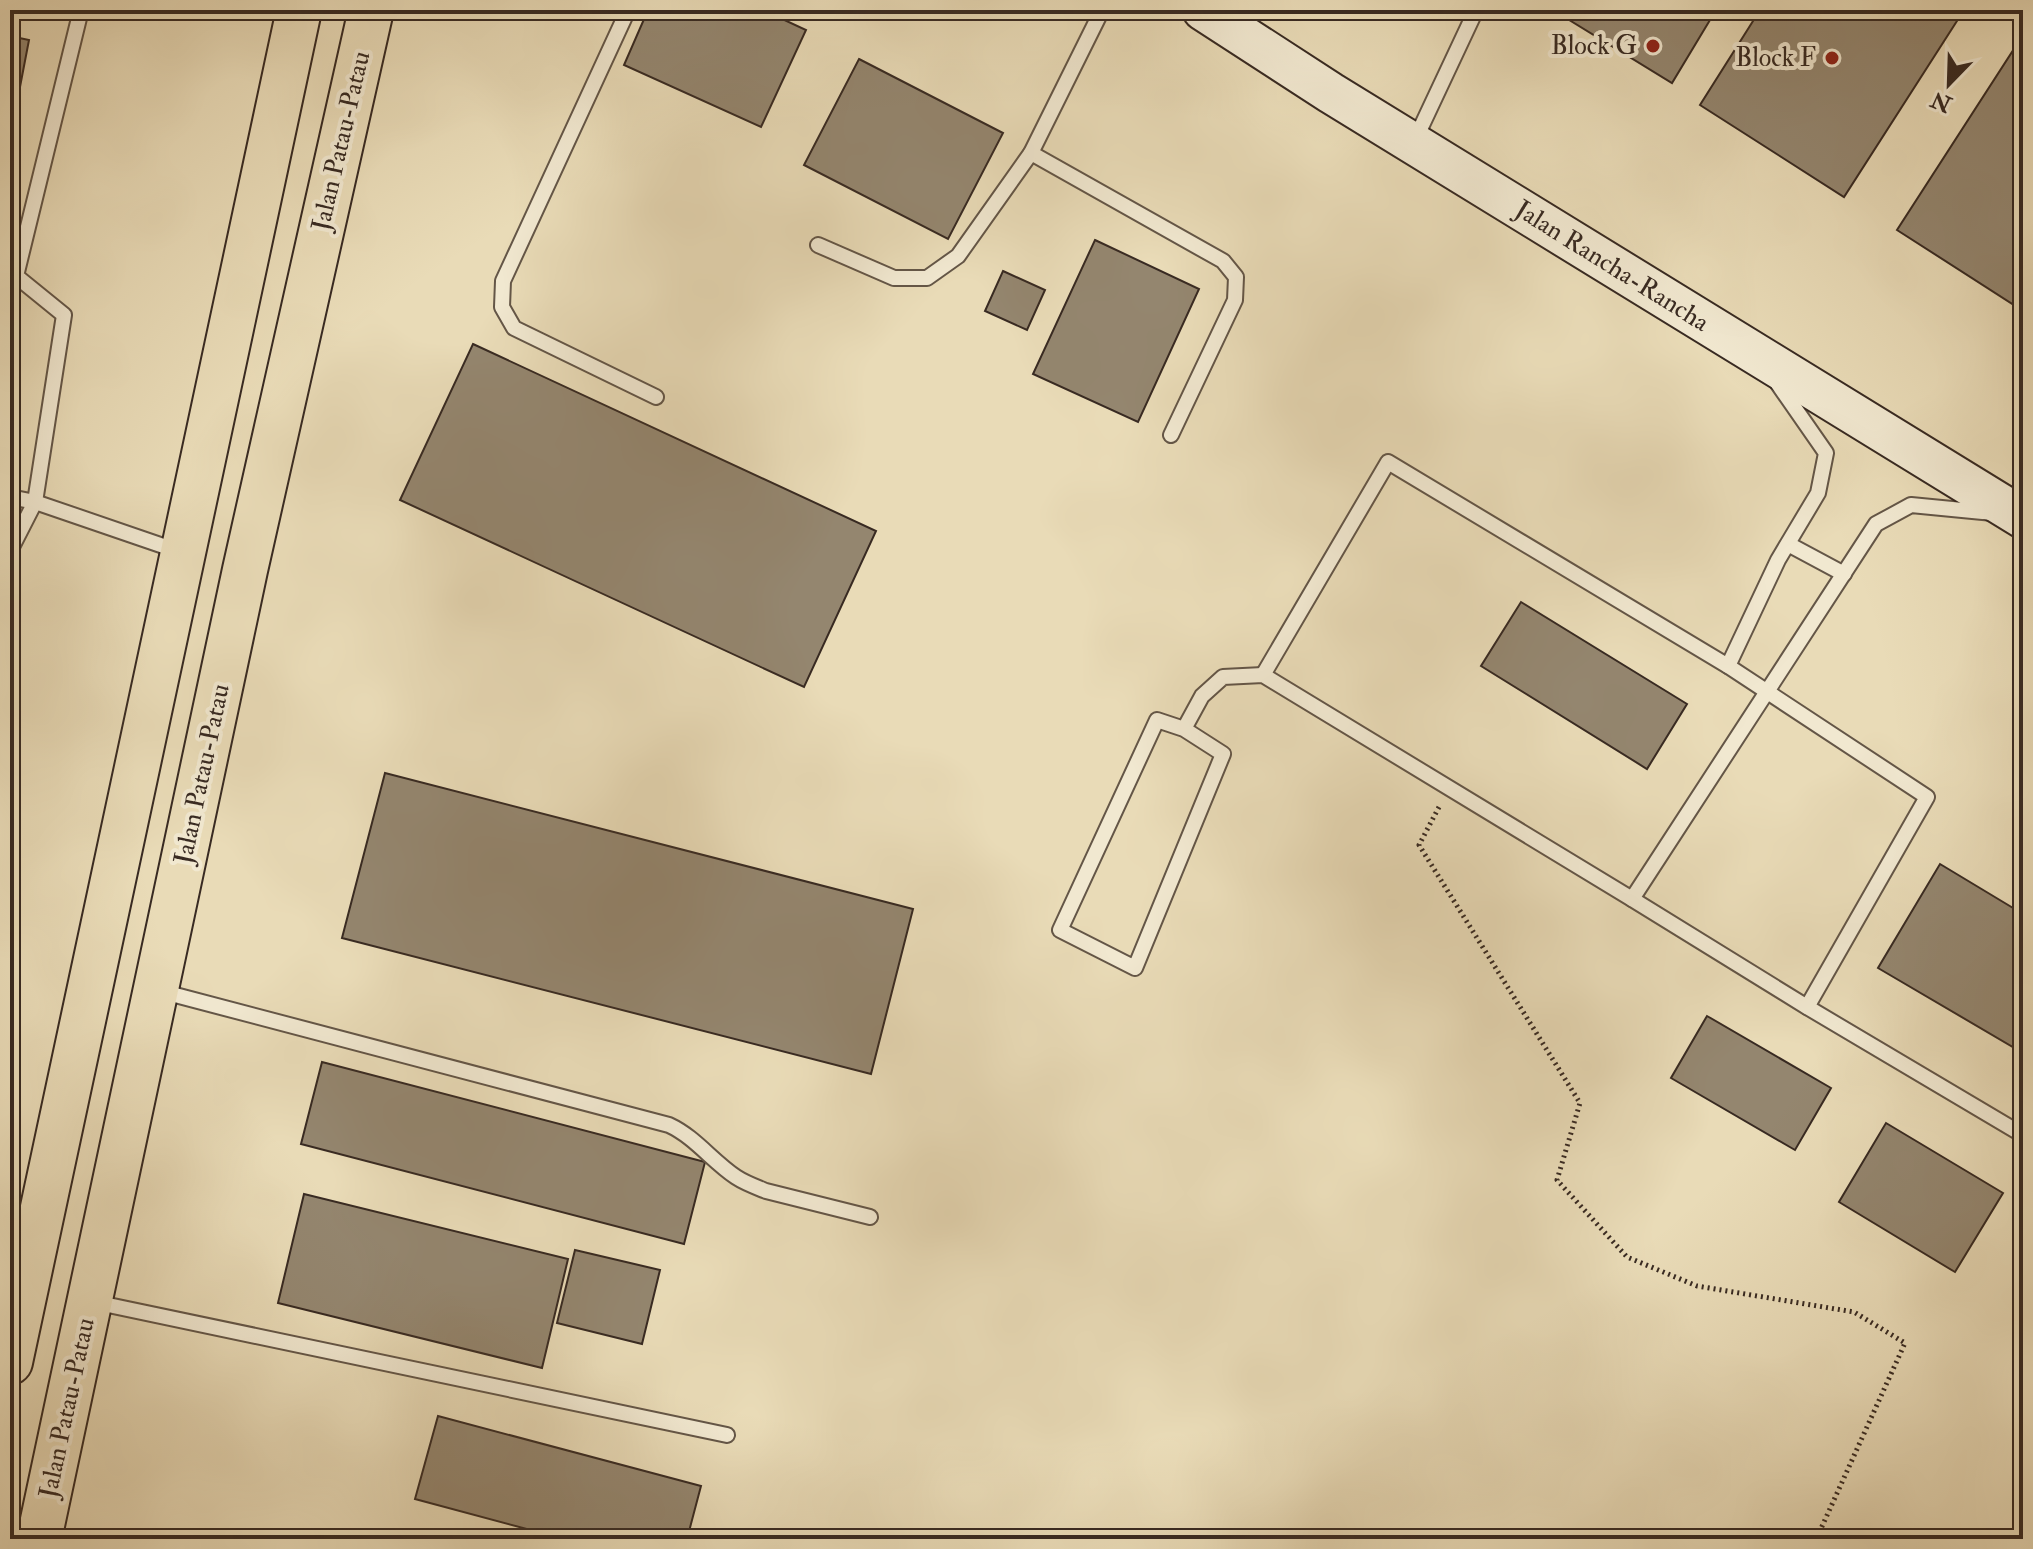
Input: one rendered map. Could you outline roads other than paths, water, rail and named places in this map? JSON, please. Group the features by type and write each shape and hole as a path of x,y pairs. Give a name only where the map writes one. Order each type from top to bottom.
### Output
{"main road":[{"path":"10,1362 299,10"},
{"name":"Jalan Patau-Patau","path":"39,1539 245,570 371,10"},
{"name":"Jalan Rancha-Rancha","path":"1203,10 1331,93 2021,517"},
{"path":"182,553 245,570"}],"lane":[{"path":"10,547 35,502 64,315 16,276 81,10"},
{"path":"628,10 503,281 502,307 514,328 656,397"},
{"path":"818,245 894,278 927,278 958,256 1031,153 1102,10"},
{"path":"1414,144 1476,10"},
{"path":"1031,153 1223,261 1236,277 1235,300 1171,435"},
{"path":"1728,666 1788,544 1818,493 1826,453 1760,357"},
{"path":"1263,675 1388,462 1728,666 1927,797 1807,1007"},
{"path":"10,497 35,502 182,553"},
{"path":"1632,899 1876,524 1911,505 2021,517"},
{"path":"1788,544 1844,574"},
{"path":"1184,729 1202,696 1223,677 1263,675 2023,1135"},
{"path":"1157,720 1184,729 1223,754 1135,968 1060,930 1157,720"},
{"path":"156,990 669,1125 683,1131 736,1177 751,1185 870,1217"},
{"path":"90,1301 727,1435"}],"place":[{"name":"Block G","path":"1653,46"},
{"name":"Block F","path":"1832,58"}]}
